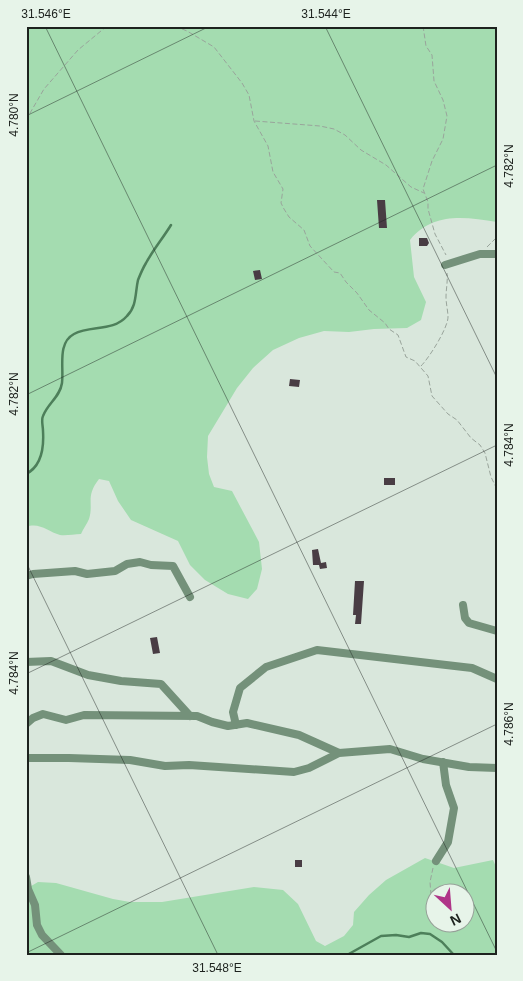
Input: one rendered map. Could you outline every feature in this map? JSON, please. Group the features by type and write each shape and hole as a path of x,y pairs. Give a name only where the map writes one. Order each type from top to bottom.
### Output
{"street":[{"path":"446,265 480,254 497,254"},
{"path":"26,576 34,574 75,572 87,574 115,571 127,564 140,562 151,565 165,564 173,566 190,597"},
{"path":"463,605 465,618 470,622 497,631"},
{"path":"236,725 233,712 240,688 266,667 317,650 472,668 497,679"},
{"path":"26,662 51,661 88,675 121,681 161,684 190,716"},
{"path":"26,724 33,718 43,714 66,720 84,715 197,716 228,726 247,723 299,735 339,753"},
{"path":"26,758 130,760 165,766 189,765 294,772 309,768 339,753 390,749 423,759 470,767 497,768"},
{"path":"436,861 448,842 454,808 446,785 443,762"},
{"path":"26,877 28,889 35,905 37,925 42,935 61,955"}],"path":[{"path":"26,120 44,90 78,50 107,26"},
{"path":"175,26 214,47 242,83 249,95 254,121 268,146 273,172 282,189 281,203 289,217 304,230 310,246 324,262 334,272 340,273 369,310 398,335 406,357 415,361 428,376 432,396 448,414 457,420 484,453 491,477 497,489"},
{"path":"420,366 432,353 446,326 448,318 446,299 448,280 446,265 448,260 435,234 423,189 432,161 443,139 447,116 443,100 434,81 432,55 426,46 424,26"},
{"path":"254,121 320,126 334,129 346,135 361,150 386,165 412,188 425,194"},
{"path":"480,254 497,237"},
{"path":"430,884 436,861"}],"green space":[{"path":"26,26 497,26 497,222 461,218 450,219 439,221 419,231 410,240 414,277 426,302 421,320 407,328 349,332 324,331 299,338 273,350 253,368 237,388 208,436 207,457 209,474 214,487 232,491 259,542 262,569 257,589 248,599 228,594 205,580 190,565 178,541 131,520 118,501 109,481 99,479 95,485 91,495 89,519 81,534 60,535 36,526 26,527"},
{"path":"425,858 454,868 493,860 497,869 497,955 26,955 26,889 38,882 56,883 130,902 162,902 254,887 283,890 298,904 316,941 325,946 344,936 353,925 354,912 386,880"}],"building":[{"path":"377,200 385,200 387,228 379,228"},
{"path":"419,238 427,238 429,243 427,246 419,246"},
{"path":"260,270 262,279 255,280 253,271"},
{"path":"290,379 300,380 299,387 289,386"},
{"path":"384,478 395,478 395,485 384,485"},
{"path":"318,549 321,563 326,562 327,568 320,569 319,565 313,565 312,550"},
{"path":"355,581 364,581 361,624 355,624 356,615 353,615"},
{"path":"157,637 160,653 153,654 150,638"},
{"path":"295,860 302,860 302,867 295,867"}],"waterway":[{"path":"26,474 36,466 41,456 43,443 42,418 61,388 62,356 65,343 74,334 115,324 127,316 134,304 138,280 143,269 171,225"},
{"path":"347,955 381,936 396,935 409,937 421,933 430,934 442,942 454,955"}]}
